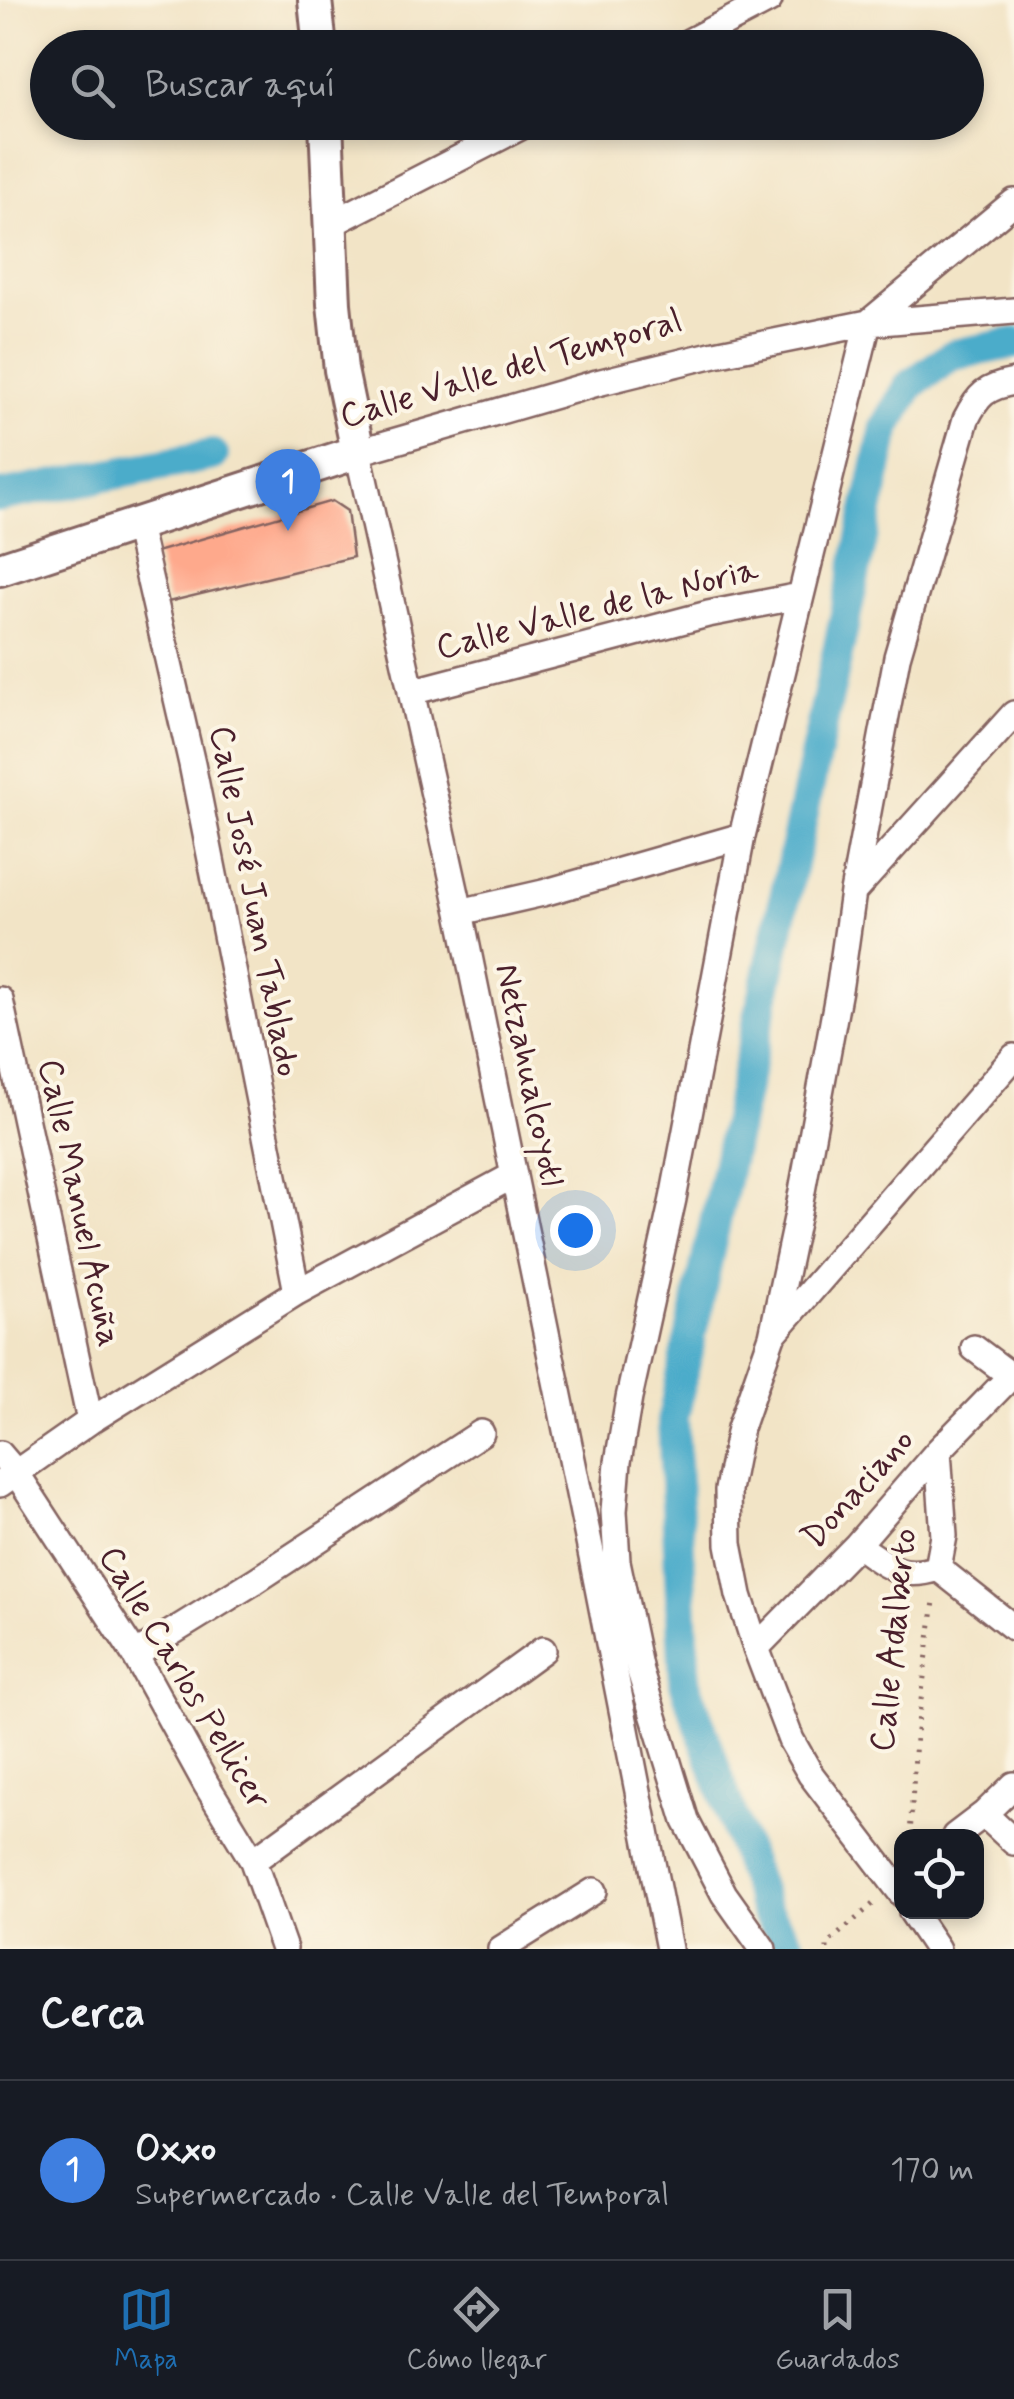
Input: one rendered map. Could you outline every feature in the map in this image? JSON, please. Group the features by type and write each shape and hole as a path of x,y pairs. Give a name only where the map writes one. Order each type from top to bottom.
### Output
{"street":[{"path":"315,0 318,30"},
{"path":"712,30 769,0"},
{"path":"327,140 341,370 358,452"},
{"path":"330,225 495,140"},
{"name":"Calle Valle del Temporal","path":"0,570 358,452 597,382 868,322 1014,202"},
{"path":"763,1949 724,1894 686,1822 640,1671 617,1561 614,1512 618,1462 742,836 868,322 1014,311"},
{"path":"894,1879 810,1774 791,1740 739,1595 730,1544 728,1490 740,1428 772,1336 798,1213 897,656 966,420 977,398 998,385 1014,382"},
{"name":"Netzahualcoyotl","path":"358,452 460,912 669,1949"},
{"name":"Calle José Juan Tablado","path":"136,525 192,764 297,1292"},
{"name":"Calle Valle de la Noria","path":"411,692 708,614 800,596"},
{"path":"853,892 1014,714"},
{"path":"460,912 543,893 742,836"},
{"name":"Calle Manuel Acuña","path":"0,1000 90,1420"},
{"path":"772,1336 1014,1057"},
{"path":"5,1471 297,1292 514,1175"},
{"path":"974,1348 1013,1377"},
{"name":"Donaciano","path":"756,1648 1013,1377"},
{"path":"135,1655 481,1432"},
{"name":"Calle Adalberto","path":"938,1452 944,1536 938,1568"},
{"name":"Calle Carlos Pellicer","path":"5,1471 135,1655 253,1861 284,1949"},
{"path":"857,1545 902,1573 938,1568 1014,1628"},
{"path":"253,1861 542,1650"},
{"path":"964,1829 1014,1785"},
{"path":"984,1814 1014,1842"},
{"path":"501,1949 594,1891"},
{"path":"917,1919 936,1949"}],"path":[{"name":"Calle Adalberto","path":"910,1829 916,1738 938,1568"},
{"path":"826,1949 827,1944 894,1891"}],"building":[{"path":"332,501 347,511 353,557 168,602 156,552"}],"waterway":[{"path":"792,1949 765,1910 685,1683 673,1418 886,427 910,385 953,355 1014,343"},
{"path":"0,496 213,455"}],"place":[{"name":"Oxxo","path":"288,531"}]}
